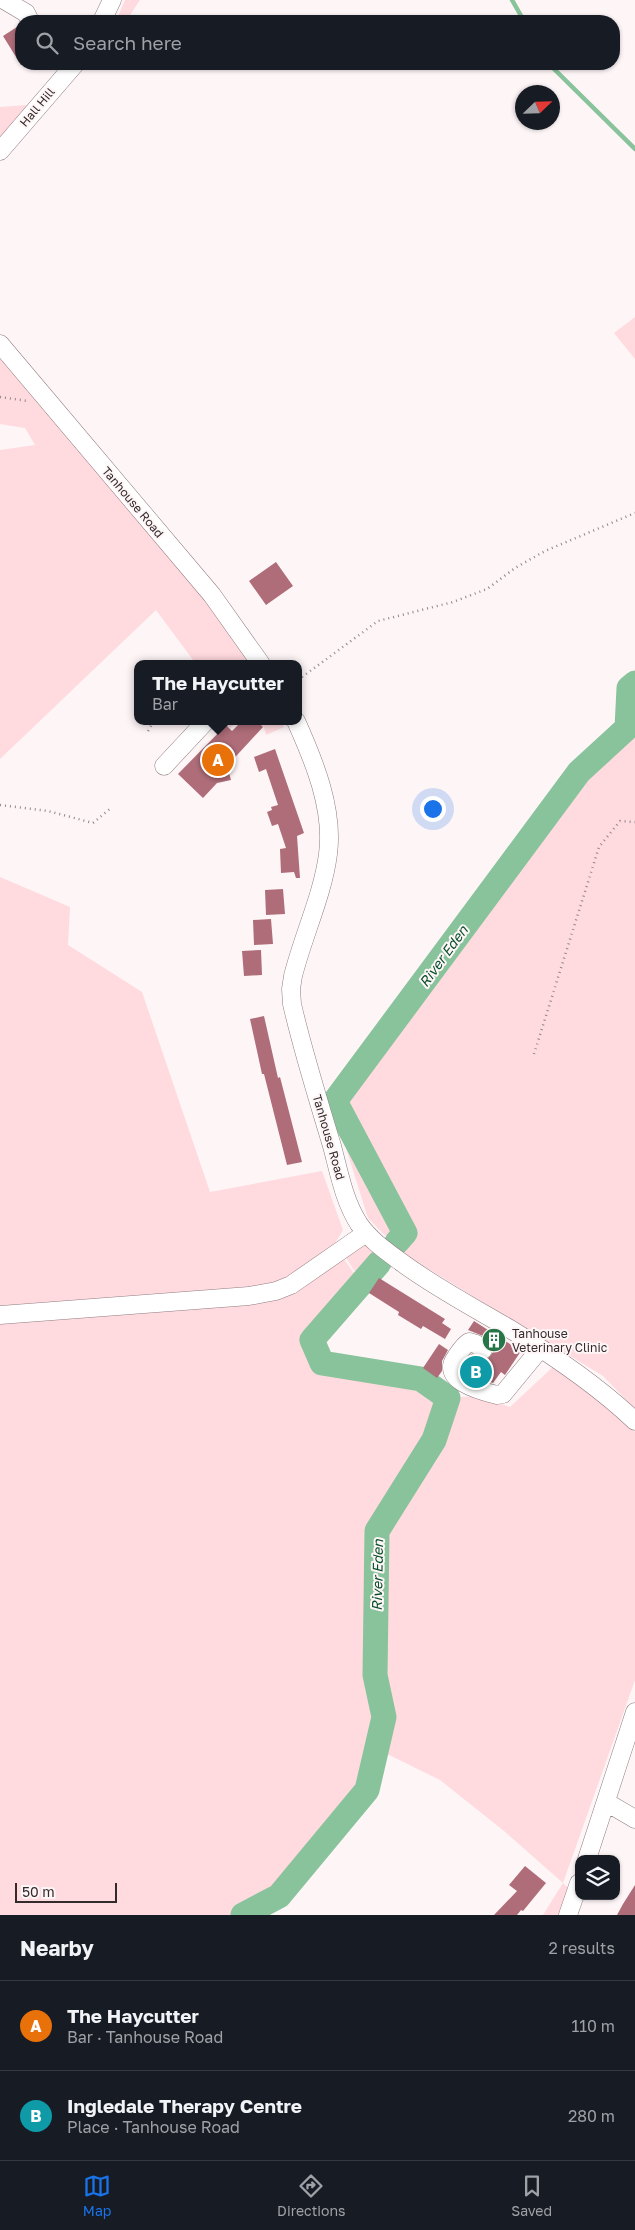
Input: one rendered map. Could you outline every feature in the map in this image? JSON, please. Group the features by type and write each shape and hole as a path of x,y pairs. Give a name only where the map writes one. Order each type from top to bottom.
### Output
{"street":[{"path":"4,0 27,15"},
{"path":"105,15 112,0"},
{"name":"Hall Hill","path":"0,151 64,70"},
{"name":"Tanhouse Road","path":"0,344 212,595 258,660"},
{"path":"164,766 202,725"},
{"name":"Tanhouse Road","path":"298,725 320,783 325,806 328,845 323,876 293,976 291,989 292,1004 347,1199 354,1215 366,1233 380,1247 437,1288 540,1348 612,1400 635,1421"},
{"path":"0,1315 249,1296 276,1291 306,1276 366,1233"},
{"path":"483,1350 476,1344 469,1342 464,1345 451,1366 452,1373 460,1381 497,1395 503,1394 540,1348"},
{"path":"588,1855 635,1712"},
{"path":"606,1802 635,1819"},
{"path":"568,1915 575,1895"}],"path":[{"path":"302,677 378,621 453,602 487,589 515,568 545,551 635,512"},
{"path":"148,731 152,725"},
{"path":"0,805 48,811 93,824 111,808"},
{"path":"534,1054 599,847 620,821 635,822"}],"shaded area":[{"path":"125,0 140,0 130,15 119,15"},
{"path":"40,104 0,151 0,107"},
{"path":"635,317 635,359 614,333"},
{"path":"0,355 152,532 239,642 250,660 193,660 156,610 0,759 0,450 35,445 25,428 0,424"},
{"path":"635,683 635,1409 603,1376 401,1252 368,1218 346,1148 335,1101 579,772 627,728 629,688"},
{"path":"214,725 224,725 219,730"},
{"path":"262,725 283,725 284,727 266,735"},
{"path":"0,877 70,907 68,945 142,992 210,1192 322,1171 343,1230 334,1245 356,1276 349,1295 312,1340 335,1365 421,1379 447,1398 479,1396 510,1407 554,1366 622,1418 635,1432 635,1680 563,1883 504,1831 440,1780 377,1749 367,1790 279,1896 243,1915 0,1915"},
{"path":"359,1240 392,1267 364,1286 343,1253"},
{"path":"563,1883 569,1889 561,1915 543,1915"}],"building":[{"path":"15,28 15,55 3,36"},
{"path":"276,562 293,586 266,605 249,581"},
{"path":"226,725 232,731 238,725 261,725 263,727 227,766 231,780 217,783 203,798 178,774"},
{"path":"275,749 304,833 297,836 300,878 296,878 294,872 281,873 280,849 286,848 278,824 272,826 267,812 272,810 271,807 278,805 266,769 259,772 254,757"},
{"path":"283,889 285,914 266,915 265,890"},
{"path":"271,919 273,944 254,945 253,920"},
{"path":"261,950 262,975 244,976 242,951"},
{"path":"264,1016 278,1078 280,1077 302,1162 287,1165 264,1074 262,1074 250,1019"},
{"path":"379,1278 445,1319 442,1323 451,1329 445,1339 423,1326 421,1329 398,1315 399,1312 369,1293"},
{"path":"474,1321 521,1351 505,1375 501,1372 493,1383 476,1378 463,1368 471,1354 482,1360 487,1360 493,1352 490,1342 483,1336 468,1330"},
{"path":"439,1344 448,1350 442,1361 442,1371 437,1378 423,1368"},
{"path":"525,1866 546,1883 523,1911 521,1910 517,1915 494,1915 517,1891 509,1885"},
{"path":"635,1885 635,1915 617,1915 623,1904"}],"waterway":[{"path":"512,0 521,15"},
{"path":"555,70 635,149"},
{"name":"River Eden","path":"397,1242 405,1233 335,1101 579,772 627,728 629,688 635,683"},
{"name":"River Eden","path":"243,1915 279,1896 367,1790 384,1717 375,1675 377,1531 434,1440 448,1398 421,1379 322,1363 312,1340 379,1263"}],"place":[{"name":"The Haycutter","path":"218,760"},
{"name":"Tanhouse Veterinary Clinic","path":"494,1340"},
{"name":"Ingledale Therapy Centre","path":"476,1372"}]}
